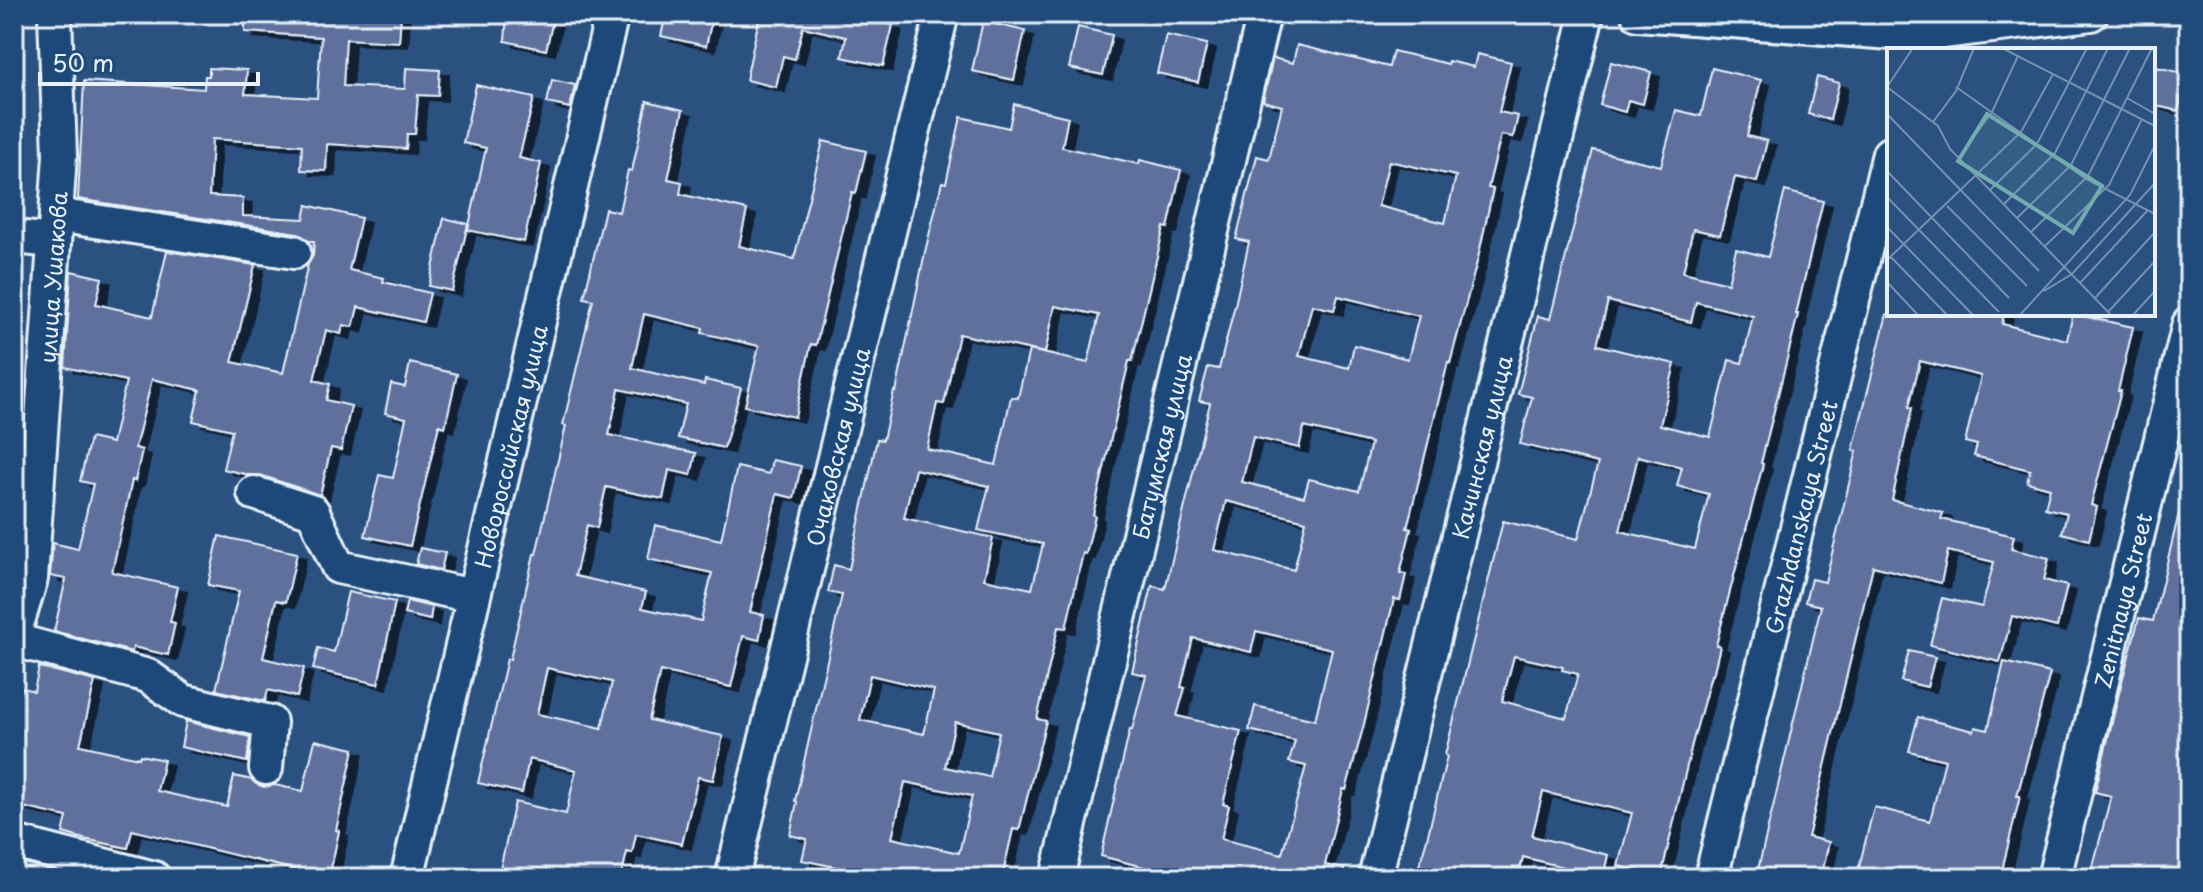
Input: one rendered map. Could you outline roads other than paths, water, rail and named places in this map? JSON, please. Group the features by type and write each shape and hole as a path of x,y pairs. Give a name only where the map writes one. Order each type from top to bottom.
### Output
{"street":[{"name":"улица Ушакова","path":"14,634 31,579 25,498 55,228 60,155 55,14"},
{"name":"Новороссийская улица","path":"407,878 612,14"},
{"name":"Очаковская улица","path":"732,878 942,14"},
{"name":"Батумская улица","path":"1057,878 1264,14"},
{"name":"Качинская улица","path":"1375,878 1587,14"},
{"path":"1638,14 1918,33 2091,14"},
{"name":"Grazhdanskaya Street","path":"1711,878 1887,162"},
{"path":"14,237 55,228 294,252"},
{"name":"Zenitnaya Street","path":"2054,878 2189,324"},
{"path":"254,493 313,512 338,567 473,596"},
{"path":"14,640 148,676 183,701 270,722 266,768"},
{"path":"14,842 154,878"}]}
